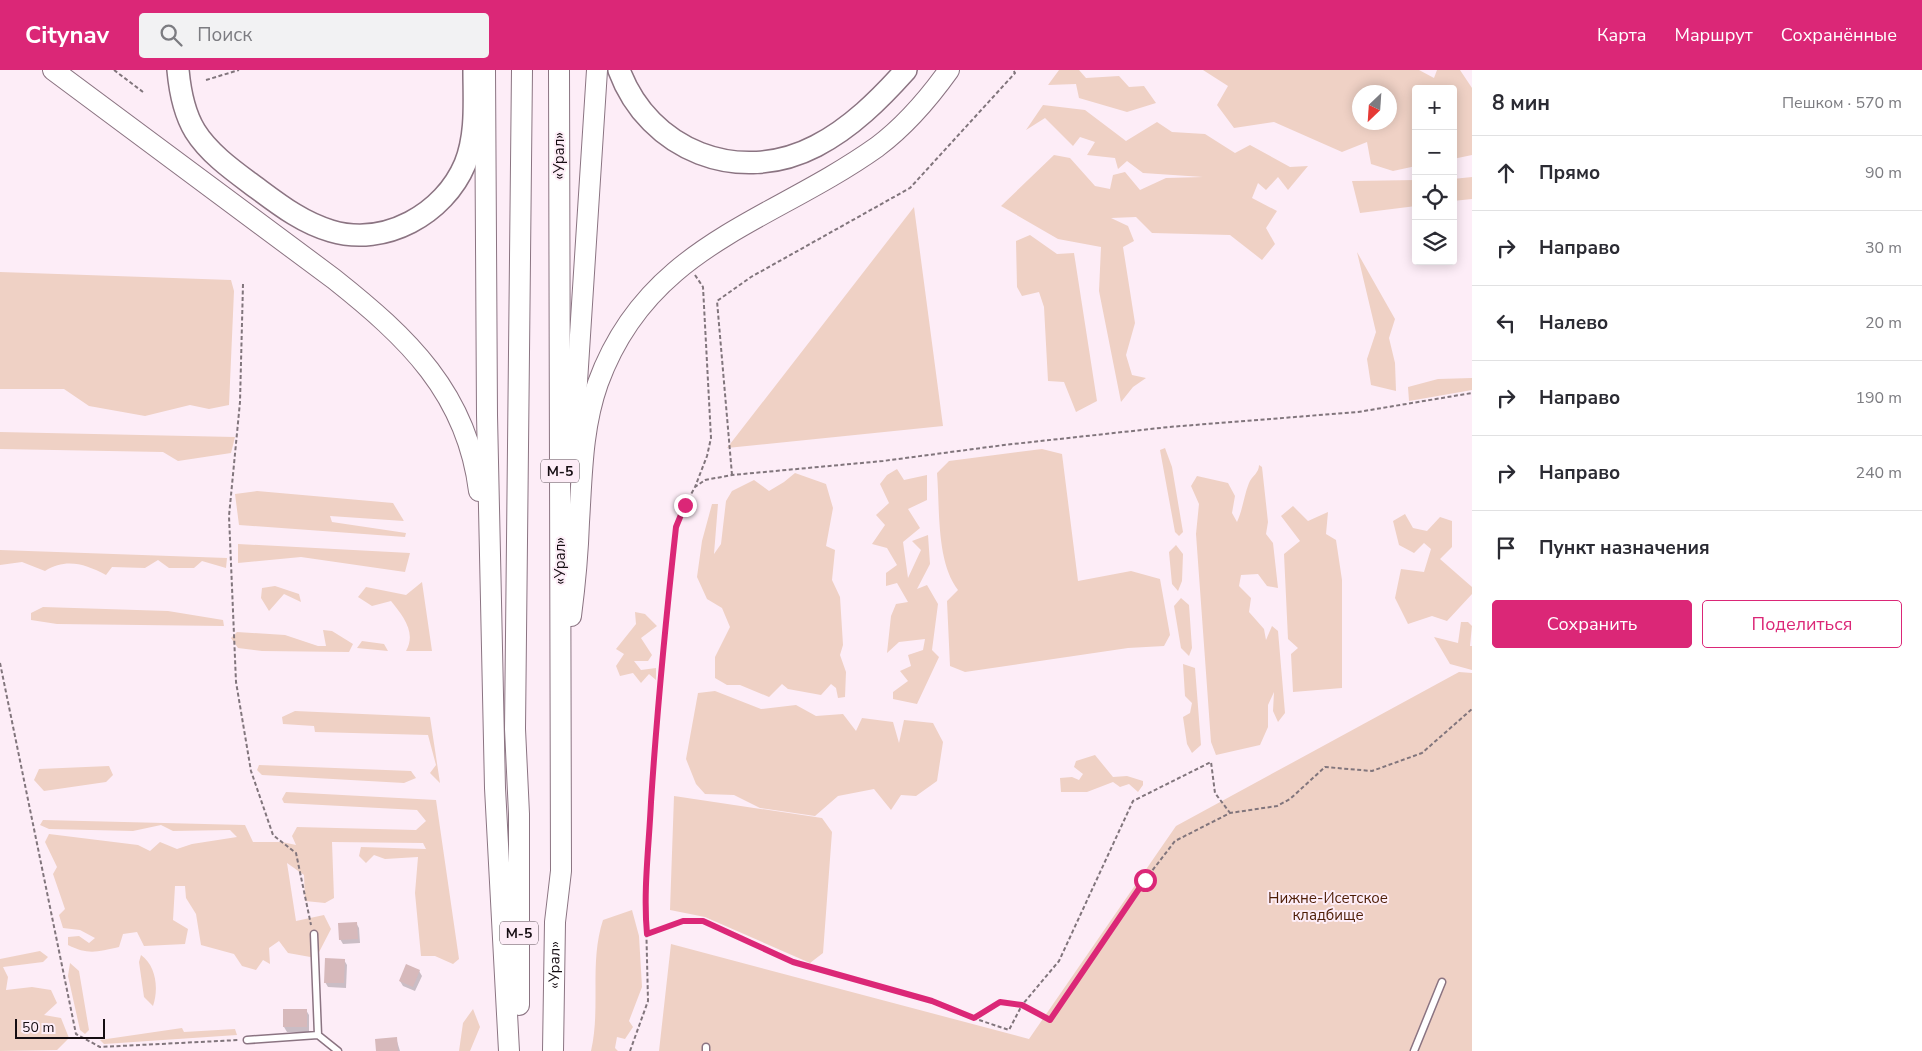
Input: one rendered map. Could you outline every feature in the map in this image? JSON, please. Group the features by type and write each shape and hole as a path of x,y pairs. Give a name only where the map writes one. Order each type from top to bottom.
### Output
{"highway":[{"path":"178,70 184,108 195,132 214,154 299,218 332,231 377,234 400,228 417,220 430,211 456,181 465,163 474,128 474,70"},
{"path":"619,70 634,101 646,118 677,142 714,159 763,162 791,156 815,146 842,131 865,112 906,70"}],"main road":[{"path":"53,70 334,279 376,312 406,340 446,393 464,432 477,474 485,535 491,558"},
{"path":"486,70 487,415 495,788 509,1051"},
{"name":"М-5","path":"517,1051 520,964 519,814 515,729 515,591 522,244 522,70"},
{"name":"«Урал»","path":"553,1051 555,922 561,871 559,70"},
{"path":"561,871 568,648 570,500 596,70"},
{"path":"568,648 578,558 583,455 590,413 598,384 611,352 626,325 646,299 671,275 714,242 821,182 878,146 920,107 949,70"}],"lane":[{"path":"314,934 318,1035"},
{"path":"1414,1051 1442,982"},
{"path":"246,1040 318,1035 338,1051"}],"path":[{"path":"114,70 143,92"},
{"path":"206,80 239,70"},
{"path":"732,475 717,301 751,277 910,188 1015,73 1013,70"},
{"path":"243,284 240,402 229,516 236,682 251,771 273,835 296,853 306,906 314,934"},
{"path":"630,1051 648,1001 646,918 648,848 658,695 676,527 695,487 711,438 703,287"},
{"path":"695,487 705,480 732,475 883,461 1004,444 1169,427 1358,412 1472,393"},
{"path":"0,663 76,1034 100,1047 246,1040"},
{"path":"974,1018 1000,1002 1022,1005 1050,1020 1145,880 1175,841 1230,813 1277,806 1290,798 1325,767 1372,770 1422,754 1472,709"},
{"path":"647,934 683,921 703,921 793,962 932,1001 1009,1030 1022,1005 1059,961 1132,801 1211,762 1215,793 1230,813"}],"green space":[{"path":"1059,70 1079,70 1086,78 1119,76 1129,87 1144,86 1156,103 1127,112 1079,98 1076,84 1048,85"},
{"path":"1203,70 1419,70 1434,78 1437,70 1460,70 1472,88 1472,155 1457,158 1457,85 1412,85 1412,167 1393,171 1371,164 1367,142 1342,152 1274,122 1234,128 1217,105 1228,86"},
{"path":"1043,105 1085,110 1126,141 1157,122 1172,132 1205,134 1235,153 1250,145 1290,167 1308,166 1288,190 1278,177 1266,190 1258,183 1252,198 1277,211 1266,228 1275,244 1262,260 1230,235 1152,233 1136,217 1111,218 1128,226 1134,241 1123,247 1135,323 1126,355 1132,375 1146,378 1133,387 1121,402 1099,291 1101,247 1058,239 1001,206 1054,155 1070,158 1095,186 1110,189 1113,175 1125,172 1140,190 1166,178 1203,177 1143,173 1127,161 1118,169 1115,158 1087,155 1095,142 1080,137 1073,146 1045,118 1026,130"},
{"path":"1472,177 1472,199 1457,201 1457,179"},
{"path":"1412,180 1412,206 1360,213 1352,181"},
{"path":"914,207 943,426 727,448"},
{"path":"1030,235 1057,254 1074,253 1097,401 1076,412 1064,382 1048,381 1044,307 1039,292 1022,296 1017,287 1016,241"},
{"path":"1357,252 1395,319 1389,338 1395,363 1396,391 1371,385 1367,359 1376,332"},
{"path":"0,272 231,280 234,291 229,405 209,409 190,405 145,416 89,406 64,389 0,389"},
{"path":"1472,378 1472,390 1409,401 1408,387 1438,379"},
{"path":"0,432 235,437 231,453 178,461 163,452 0,449"},
{"path":"1165,448 1172,467 1183,532 1179,536 1175,532 1160,450"},
{"path":"1042,449 1062,454 1078,581 1131,571 1160,579 1170,635 1164,646 1128,648 965,672 950,666 947,601 958,590 951,578 942,550 937,473 949,461"},
{"path":"1259,465 1262,467 1268,522 1266,534 1273,543 1278,588 1267,586 1258,574 1241,575 1239,586 1251,598 1249,612 1264,629 1266,640 1272,626 1278,631 1285,713 1278,722 1273,711 1274,692 1268,705 1268,727 1260,745 1216,755 1211,742 1196,534 1199,504 1191,486 1197,476 1228,483 1235,496 1232,513 1237,522 1249,483 1258,470"},
{"path":"897,469 904,480 927,475 927,500 908,509 920,528 903,542 908,578 921,550 912,541 928,535 930,564 917,589 927,585 938,604 932,650 939,657 917,704 893,699 893,692 908,681 900,671 911,666 908,655 923,650 925,639 899,642 887,653 891,616 896,604 908,602 897,583 886,586 886,573 897,565 887,548 872,544 885,525 876,515 889,503 880,484 887,475"},
{"path":"795,473 826,484 833,508 826,546 835,550 832,580 840,597 843,645 840,655 846,672 845,697 838,698 836,688 831,684 821,695 788,689 782,684 769,697 740,685 727,685 715,678 715,657 730,627 722,608 707,599 697,577 702,541 712,504 718,504 714,554 721,544 726,501 732,491 754,480 769,491"},
{"path":"257,491 393,503 404,521 330,516 332,522 406,533 405,537 239,525 235,494"},
{"path":"1293,506 1308,521 1328,512 1326,534 1336,540 1342,580 1342,688 1293,692 1291,654 1298,648 1288,639 1284,554 1300,541 1281,516"},
{"path":"1405,514 1413,528 1427,531 1440,517 1452,521 1452,547 1440,559 1472,587 1472,594 1447,621 1432,616 1408,624 1395,598 1401,569 1424,572 1431,549 1424,543 1414,553 1399,545 1393,521"},
{"path":"238,544 410,553 405,572 301,557 238,563"},
{"path":"1176,545 1183,554 1182,581 1178,591 1172,584 1169,552"},
{"path":"0,550 227,558 226,568 202,561 194,568 169,568 158,560 145,568 112,567 106,575 76,564 60,565 45,571 22,562 0,565"},
{"path":"422,582 432,651 406,651 410,637 407,624 391,601 372,606 358,597 366,587 406,595"},
{"path":"275,586 299,594 301,602 284,594 269,611 261,598 262,588"},
{"path":"1181,598 1189,605 1192,648 1189,656 1181,648 1174,606"},
{"path":"43,607 168,611 223,620 224,626 57,624 31,620 31,613"},
{"path":"635,612 645,614 657,626 641,638 652,655 648,661 634,661 641,670 656,668 656,680 649,674 641,683 633,673 620,676 616,666 624,654 616,649 636,624"},
{"path":"1461,622 1468,622 1472,626 1470,646 1472,646 1472,670 1450,664 1434,637 1458,643"},
{"path":"323,630 332,631 353,644 349,652 262,651 238,648 231,638 237,632 285,635 318,646 326,646"},
{"path":"362,641 384,644 388,651 357,648"},
{"path":"1183,664 1195,668 1201,745 1192,753 1187,744 1183,717 1190,713 1192,703 1185,696"},
{"name":"Нижне-Исетское кладбище","path":"1459,672 1472,673 1472,1051 659,1051 671,944 1029,1039 1176,826"},
{"path":"715,691 761,709 796,705 816,716 843,714 856,731 862,718 893,722 899,743 904,720 933,723 943,742 937,781 916,796 901,795 891,810 874,789 838,796 815,816 760,808 734,795 705,794 696,784 686,759 698,693"},
{"path":"295,711 430,717 440,783 430,773 436,765 428,735 315,732 314,726 283,724 282,717"},
{"path":"1095,755 1113,777 1127,776 1143,781 1143,785 1138,792 1129,784 1120,787 1113,782 1087,792 1061,792 1060,778 1072,777 1079,780 1083,774 1074,767 1076,761"},
{"path":"259,765 411,771 416,778 404,783 262,775 257,770"},
{"path":"109,766 113,775 106,782 44,791 34,780 39,769"},
{"path":"286,792 436,800 459,959 453,964 435,956 421,956 415,893 418,857 385,859 374,855 366,863 359,856 361,847 426,849 423,843 332,842 334,898 325,903 305,901 304,875 287,863 296,921 324,915 331,929 316,958 288,953 279,941 269,948 270,964 263,960 256,970 242,966 234,954 201,945 196,914 186,898 185,886 175,886 173,920 188,929 185,944 144,946 137,932 123,934 119,947 105,950 93,952 68,945 68,937 79,936 89,943 95,938 80,930 63,928 59,915 65,909 53,874 57,867 45,842 49,834 138,845 150,851 160,842 177,849 192,844 237,837 230,830 173,831 161,825 133,831 49,829 40,825 43,820 245,825 253,842 282,842 296,845 292,836 297,827 416,830 426,821 417,810 284,803 282,799"},
{"path":"674,796 822,818 832,832 823,953 810,963 705,917 670,910"},
{"path":"632,910 639,936 642,987 629,1021 633,1027 625,1039 617,1037 615,1048 618,1051 591,1051 594,1035 597,953 603,920"},
{"path":"40,951 48,957 43,962 3,967 8,977 6,990 32,987 51,990 57,1003 44,1015 61,1018 69,1038 57,1050 0,1051 0,959"},
{"path":"141,955 150,965 155,978 156,992 153,1006 144,997 139,962"},
{"path":"70,963 79,971 89,1030 85,1034 80,1030 68,976"},
{"path":"473,1009 480,1027 470,1051 459,1051 463,1023"},
{"path":"182,1028 184,1032 235,1029 237,1035 104,1044 100,1040"}],"building":[{"path":"357,922 358,939 339,940 338,923"},
{"path":"325,958 345,959 344,983 324,983"},
{"path":"406,964 420,970 413,987 399,981"},
{"path":"283,1009 307,1009 307,1027 283,1027"},
{"path":"397,1037 398,1051 376,1051 375,1039"}],"route":[{"path":"685,505 676,527 658,695 648,848 647,934 683,921 703,921 793,962 932,1001 974,1018 1000,1002 1022,1005 1050,1020 1145,880"}]}
